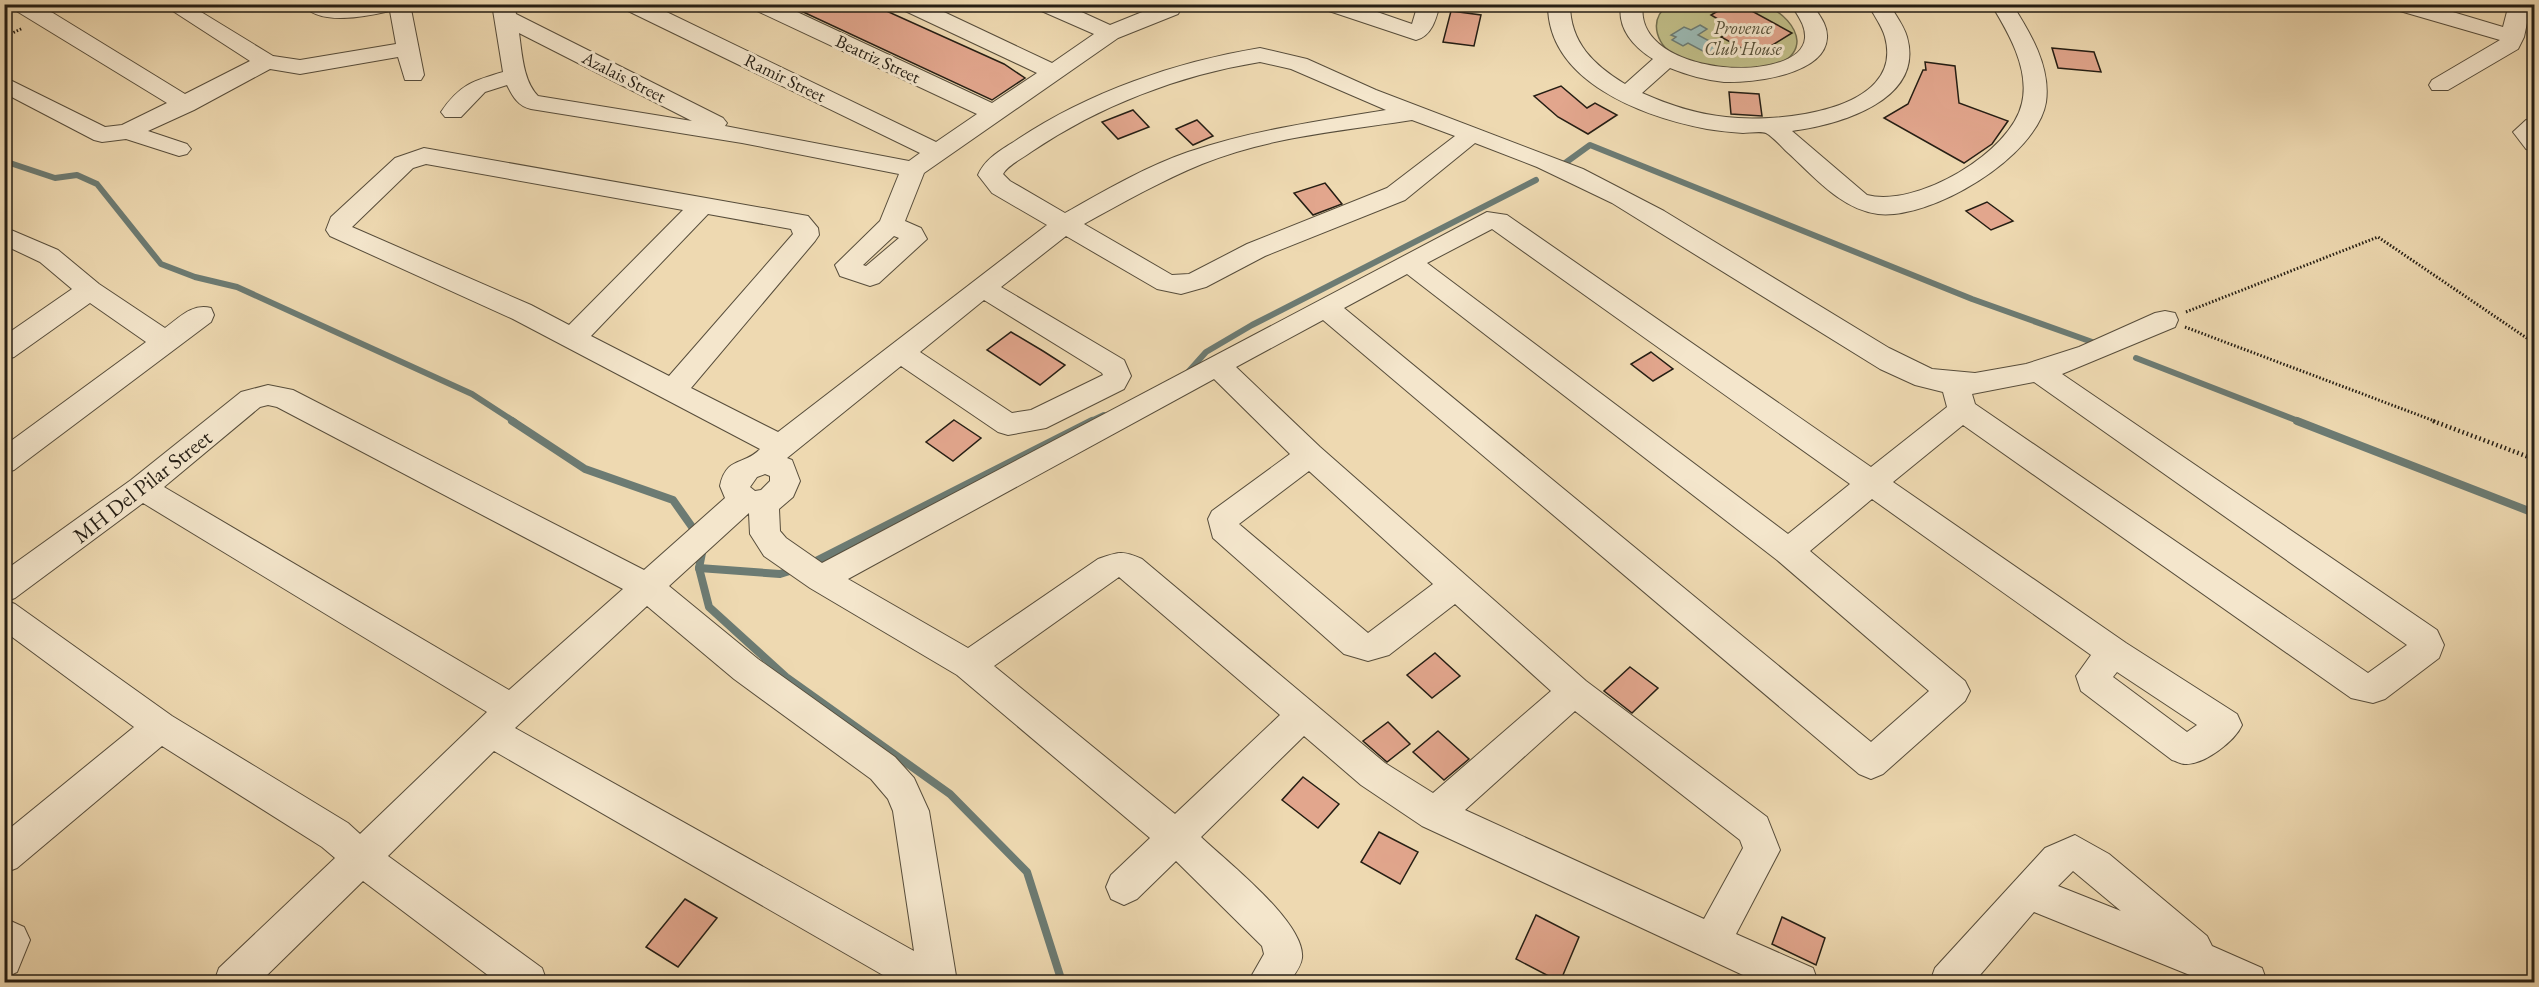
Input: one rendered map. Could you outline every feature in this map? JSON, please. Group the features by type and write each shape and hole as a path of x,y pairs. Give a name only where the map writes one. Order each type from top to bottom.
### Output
{"street":[{"path":"15,4 45,18 186,105"},
{"path":"172,4 267,62 300,67 406,49"},
{"path":"313,4 336,13 356,13 390,4"},
{"path":"399,4 406,49 413,75"},
{"name":"Ramir Street","path":"632,4 938,153"},
{"name":"Beatriz Street","path":"761,4 994,113"},
{"path":"909,4 1055,73"},
{"path":"1045,4 1110,33"},
{"path":"891,225 913,169 1110,33 1170,9 1174,4"},
{"path":"1339,6 1416,33 1425,22 1429,4"},
{"path":"1558,4 1560,28 1576,56 1598,76 1626,95 1652,106 1701,120 1742,126 1773,127 1830,118 1873,98 1887,84 1896,69 1899,52 1896,35 1889,19 1878,4"},
{"path":"1632,4 1629,14 1634,30 1647,45 1667,59 1695,70 1725,75 1756,76 1783,70 1803,60 1815,45 1816,29 1801,4"},
{"path":"1773,127 1858,201 1873,206 1890,206 1949,188 1990,162 2010,143 2026,126 2034,104 2034,82 2023,39 2001,4"},
{"path":"2401,4 2512,37"},
{"path":"2440,85 2510,44 2520,4"},
{"path":"505,11 515,76 523,97 531,102 742,136 913,169"},
{"name":"Azalais Street","path":"505,11 742,136"},
{"path":"1473,133 1396,195 1256,250 1197,281 1181,285 1166,283 1001,187 990,175 994,166 1070,118 1181,74 1262,55 1279,57 1473,133 1601,187 1678,231 1815,319 1899,367 1958,397 2363,688 2373,689 2427,648 2425,640 2037,370"},
{"path":"1626,95 1667,59"},
{"path":"4,84 102,135 127,132 186,105 267,62"},
{"path":"453,112 477,87 515,76"},
{"path":"773,454 1064,224 1126,190 1195,158 1269,136 1415,112"},
{"path":"2535,126 2525,132 2535,144"},
{"path":"127,132 180,149"},
{"path":"233,982 501,720 646,586 717,524 753,500 773,497 786,483 786,475 773,454 672,391 522,312 346,235 339,230 340,223 404,164 424,156 799,222 805,228 806,235 672,391"},
{"path":"573,338 702,205"},
{"path":"818,577 1487,220 1498,221 2114,653"},
{"path":"11,245 50,256 90,290 165,342"},
{"path":"1325,307 1871,763 1953,691 1788,551 1408,263"},
{"path":"900,352 1008,424 1036,420 1114,382 1117,376 1114,367 982,287"},
{"path":"4,350 90,290"},
{"path":"4,462 201,315"},
{"path":"1788,551 1871,483 1958,397 1997,380 2037,370 2112,345 2165,320"},
{"path":"1217,365 1310,455 1574,691 1754,830 1762,850 1712,941"},
{"name":"MH Del Pilar Street","path":"4,590 142,489 251,399 268,395 283,397 646,586"},
{"path":"1310,455 1223,519 1224,529 1356,644 1368,647 1377,645 1456,585"},
{"path":"142,489 501,720 931,982"},
{"path":"753,500 765,534 775,547 818,577 969,665 1175,836 1275,933 1282,945 1283,958 1266,982"},
{"path":"969,665 1109,568 1122,564 1131,568 1302,716 1373,774 1435,814 1799,982"},
{"path":"646,586 746,669 883,768 902,789 911,811 938,982"},
{"path":"4,613 160,727 335,835 360,857 528,982"},
{"path":"1435,814 1574,691"},
{"path":"1124,886 1302,716"},
{"path":"4,856 160,727"},
{"path":"1949,982 2058,860 2074,852 2096,866 2214,966"},
{"path":"2028,892 2214,966 2248,982"},
{"path":"4,936 11,940 4,959"}],"path":[{"path":"2165,320 2378,237 2535,343"},
{"path":"2165,320 2535,459"}],"green space":[{"name":"Provence Club House","path":"1735,3 1769,7 1783,16 1791,25 1796,35 1796,48 1781,63 1752,73 1685,60 1665,48 1658,34 1658,19 1668,5"}],"water":[{"path":"1700,25 1707,29 1698,35 1726,50 1714,57 1688,43 1683,46 1672,40 1676,37 1671,35 1684,27 1691,30"}],"building":[{"path":"786,4 871,4 1004,64 1025,78 992,100"},
{"path":"1730,4 1739,4 1792,33 1766,49 1756,43 1745,50 1721,37 1735,29 1711,15"},
{"path":"1451,11 1481,15 1474,46 1443,42"},
{"path":"2052,48 2094,52 2101,72 2058,68"},
{"path":"1925,62 1955,66 1959,103 2008,121 1992,144 1964,163 1884,118 1908,104 1923,70 1926,70"},
{"path":"1561,86 1587,108 1595,103 1617,115 1588,134 1558,117 1534,96"},
{"path":"1729,92 1759,94 1762,116 1731,114"},
{"path":"1133,110 1149,127 1118,139 1102,122"},
{"path":"1197,120 1213,136 1193,145 1176,129"},
{"path":"1325,183 1342,204 1313,215 1294,193"},
{"path":"1987,202 2013,221 1991,230 1966,211"},
{"path":"1011,332 1065,365 1040,385 987,350"},
{"path":"1651,352 1673,369 1653,381 1631,364"},
{"path":"954,420 981,438 953,461 926,442"},
{"path":"1435,653 1460,676 1432,698 1407,675"},
{"path":"1630,667 1658,688 1632,713 1604,691"},
{"path":"1388,722 1410,744 1387,762 1363,741"},
{"path":"1438,731 1469,759 1444,780 1413,752"},
{"path":"1303,777 1339,804 1318,828 1282,800"},
{"path":"1379,832 1418,852 1400,884 1361,862"},
{"path":"685,899 717,918 678,967 646,947"},
{"path":"1536,915 1579,937 1560,982 1516,959"},
{"path":"1782,917 1825,938 1816,965 1772,944"}],"waterway":[{"path":"1561,166 1590,145 1972,299 2095,343"},
{"path":"4,161 55,178 77,175 97,184 161,264 195,277 237,287 472,394 515,422"},
{"path":"1189,371 1206,352 1252,325 1536,180"},
{"path":"2136,358 2301,422"},
{"path":"1089,422 1104,415"},
{"path":"512,421 585,469 673,500 697,534"},
{"path":"810,564 1092,421"},
{"path":"2297,421 2534,513"},
{"path":"699,568 703,548"},
{"path":"699,568 780,574 796,569"},
{"path":"699,568 709,607 786,677 950,794 1027,872 1062,982"}]}
